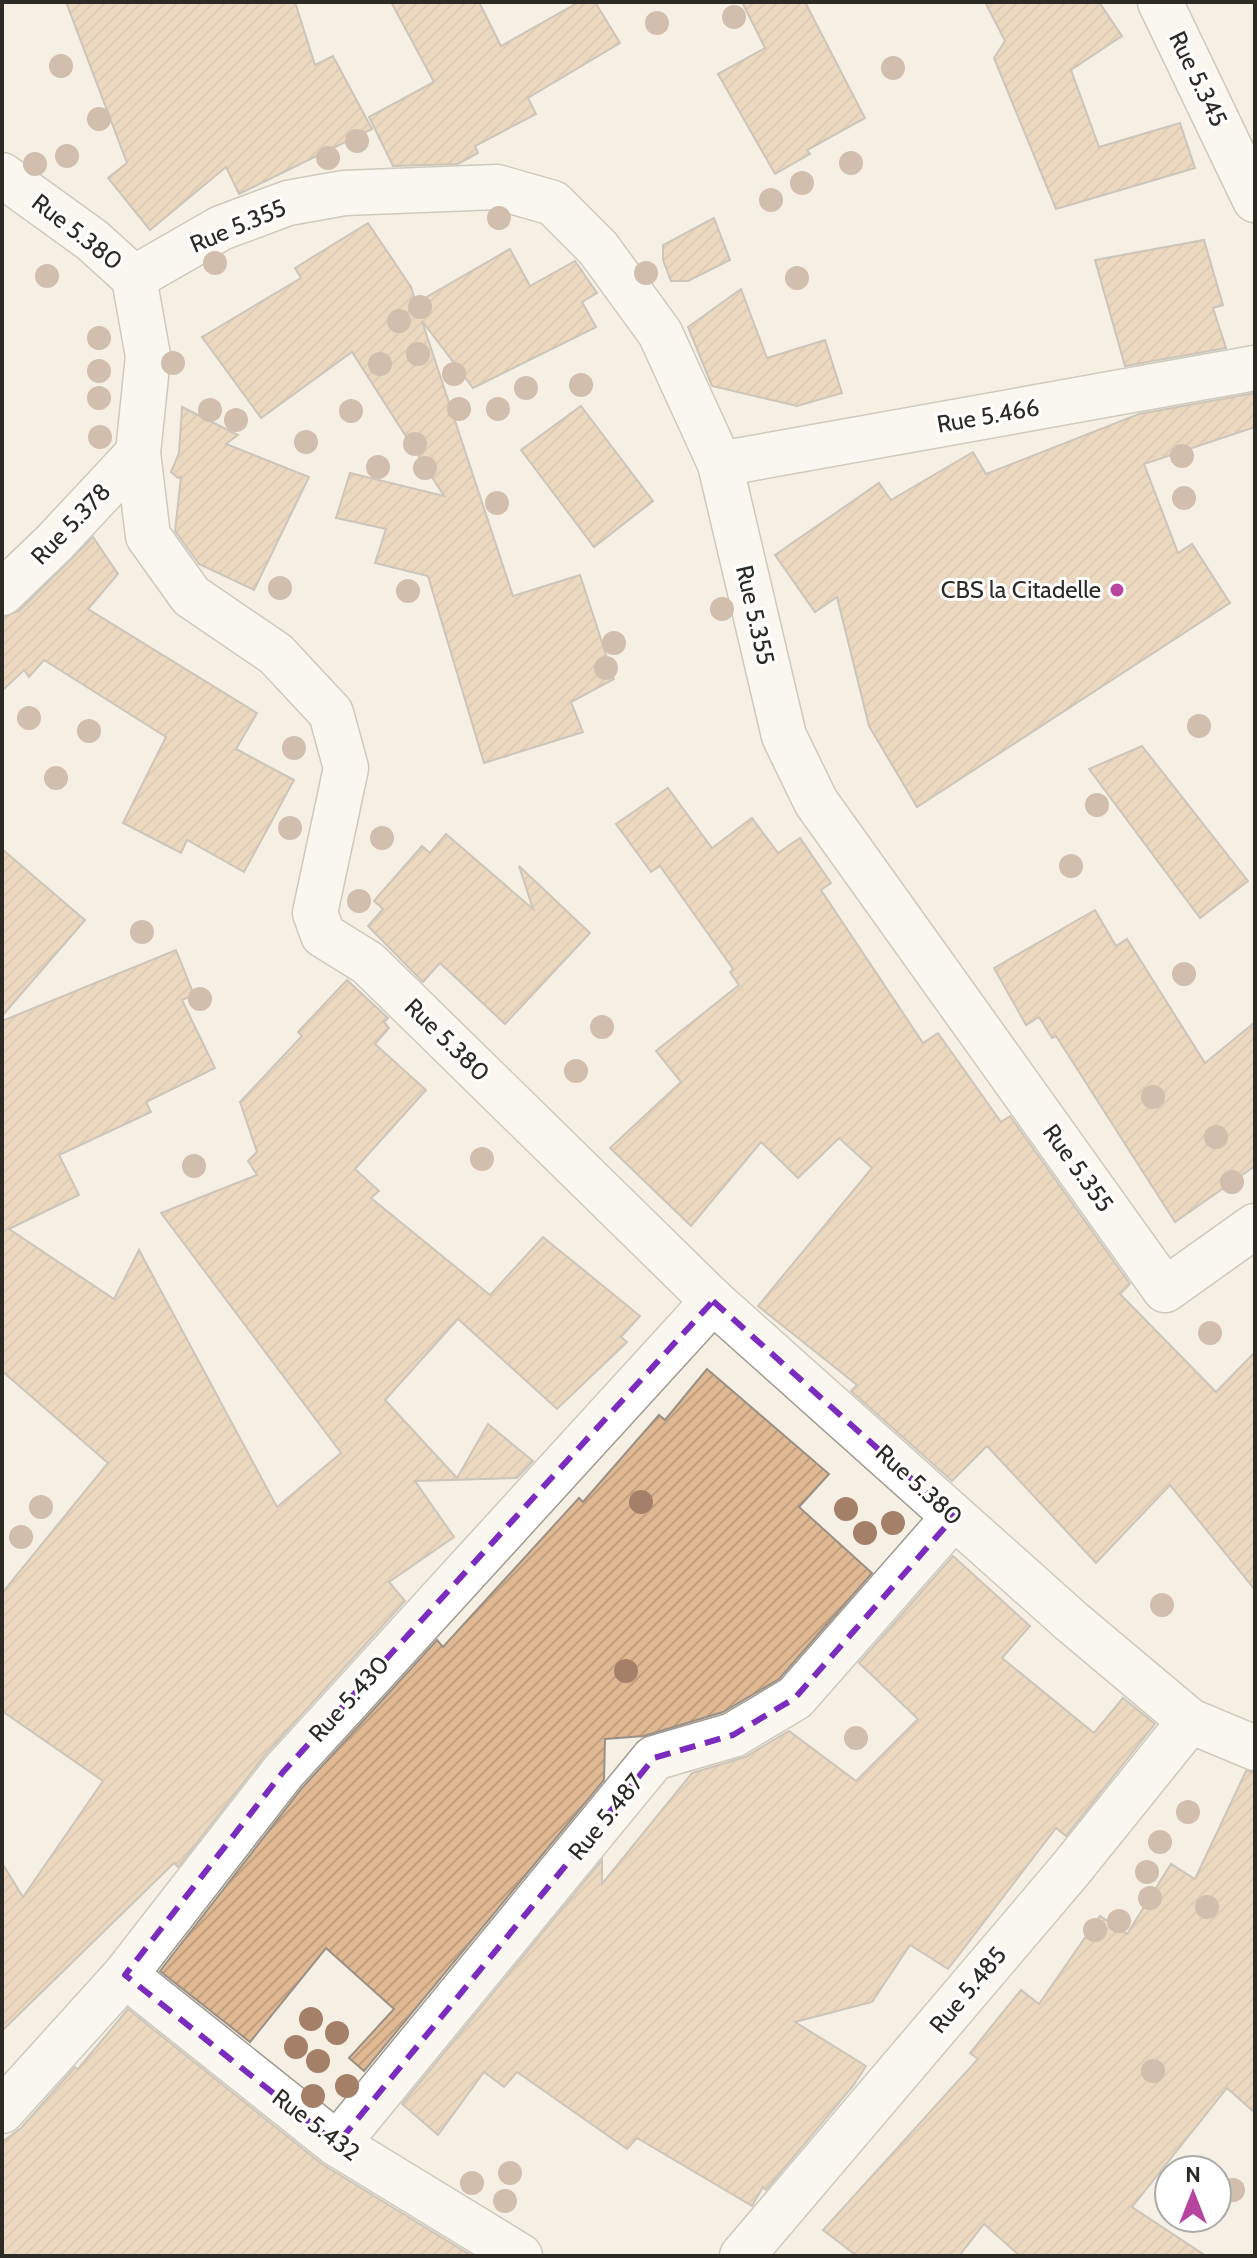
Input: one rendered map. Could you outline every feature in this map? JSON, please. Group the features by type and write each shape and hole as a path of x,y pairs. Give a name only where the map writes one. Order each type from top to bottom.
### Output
{"street":[{"name":"Rue 5.345","path":"1160,2 1255,200"},
{"name":"Rue 5.380","path":"2,175 92,240 134,278 148,356 138,453 148,536 191,596 276,654 331,713 346,768 315,913 323,935 368,963 713,1301 954,1517 1190,1721 1255,1748"},
{"name":"Rue 5.355","path":"134,278 221,228 288,203 344,193 497,187 553,203 598,248 660,333 720,464 784,736 816,802 1165,1290 1255,1226"},
{"name":"Rue 5.466","path":"720,464 1255,368"},
{"name":"Rue 5.378","path":"2,593 54,543 138,453"},
{"name":"Rue 5.430","path":"2,2111 125,1975 283,1772 713,1301"},
{"name":"Rue 5.487","path":"337,2144 654,1758 733,1735 795,1698 954,1517"},
{"name":"Rue 5.485","path":"742,2256 1060,1882 1190,1721"},
{"name":"Rue 5.432","path":"125,1975 337,2144 520,2256"}],"highlighted area":[{"path":"713,1301 954,1517 795,1698 733,1735 654,1758 337,2144 125,1975 283,1772"}],"building":[{"path":"66,2 295,2 315,65 333,56 372,129 239,194 226,167 150,230 108,178 127,163"},
{"path":"391,2 479,2 501,46 579,2 595,2 620,43 528,98 536,114 475,146 478,153 458,164 393,166 369,117 434,82"},
{"path":"742,2 805,2 865,118 807,150 810,154 775,174 718,74 765,48"},
{"path":"985,2 1099,2 1122,36 1071,70 1099,147 1180,123 1195,168 1056,209 994,58 1005,41"},
{"path":"714,218 730,260 688,281 671,281 663,260 663,245"},
{"path":"368,223 411,287 416,303 510,249 530,286 575,261 597,293 582,302 596,327 473,388 422,321 513,596 580,575 614,679 571,702 583,732 484,763 428,576 375,563 386,529 336,518 350,473 444,496 352,352 261,418 202,337 301,278 295,268"},
{"path":"1204,240 1223,305 1213,308 1226,348 1125,366 1095,260"},
{"path":"741,289 767,358 825,340 842,393 797,406 712,386 688,327"},
{"path":"1255,393 1255,427 1144,464 1178,553 1192,544 1230,603 917,807 869,726 837,597 815,612 775,555 879,483 891,500 973,452 986,474 1139,414"},
{"path":"581,406 653,501 594,547 521,450"},
{"path":"182,407 238,435 226,444 309,477 254,590 199,564 175,531 181,477 171,472 179,453"},
{"path":"93,537 118,574 88,609 257,713 236,749 294,780 244,872 187,840 181,853 123,823 166,737 44,660 29,677 24,670 2,691 2,617 19,611"},
{"path":"1142,746 1248,881 1200,918 1089,769"},
{"path":"668,788 712,848 752,818 778,853 800,838 831,883 821,890 923,1043 938,1033 1001,1122 1010,1116 1130,1284 1120,1294 1216,1392 1255,1352 1255,1590 1170,1485 1096,1563 987,1446 952,1481 851,1391 857,1385 758,1306 872,1168 839,1138 798,1178 761,1142 691,1226 610,1148 681,1082 656,1051 739,985 730,972 733,969 660,866 651,872 616,824"},
{"path":"446,834 533,909 519,866 590,933 505,1024 440,963 423,982 368,926 383,909 374,901 422,846 430,853"},
{"path":"2,849 85,920 2,1016"},
{"path":"1095,910 1116,946 1127,939 1205,1063 1255,1022 1255,1166 1175,1222 1056,1036 1052,1038 1039,1017 1026,1025 994,968"},
{"path":"176,950 194,995 182,1000 215,1068 146,1102 151,1112 59,1155 79,1195 9,1229 114,1299 139,1250 277,1507 341,1453 161,1213 257,1175 248,1161 257,1152 240,1102 302,1036 298,1032 347,980 388,1018 384,1022 389,1028 375,1044 426,1090 355,1169 379,1191 371,1198 490,1295 543,1237 640,1316 621,1337 627,1342 557,1409 458,1319 385,1400 457,1478 488,1424 533,1461 517,1478 415,1481 454,1537 389,1582 405,1601 265,1755 178,1867 174,1863 2,2031 2,1863 23,1897 103,1781 2,1711 2,1593 108,1463 2,1371 2,1021"},
{"path":"707,1369 829,1474 799,1507 872,1573 779,1679 723,1712 644,1736 605,1739 604,1780 364,2071 349,2058 394,2009 326,1948 250,2042 160,1971 302,1788 437,1640 443,1647 579,1498 583,1502 659,1415 665,1420"},
{"path":"953,1556 1030,1626 1002,1658 1094,1733 1123,1698 1155,1724 1066,1836 1056,1828 948,1969 910,1945 872,2002 795,2022 866,2066 853,2086 766,2190 763,2187 752,2206 637,2138 627,2149 517,2072 504,2087 484,2072 438,2135 402,2104 602,1860 602,1884 692,1773 745,1757 789,1731 856,1781 918,1719 859,1663"},
{"path":"1246,1771 1255,1772 1255,2113 1227,2088 1174,2154 1153,2154 1153,2181 1132,2207 1153,2221 1153,2234 1173,2234 1206,2256 1020,2256 984,2224 959,2256 857,2256 823,2230 978,2059 970,2053 1021,1990 1039,2004 1100,1916 1127,1934 1171,1864 1195,1879"},
{"path":"128,2009 322,2164 472,2256 2,2256 2,2142 21,2128 75,2067 78,2069"}],"place":[{"name":"CBS la Citadelle","path":"1117,590"}]}
